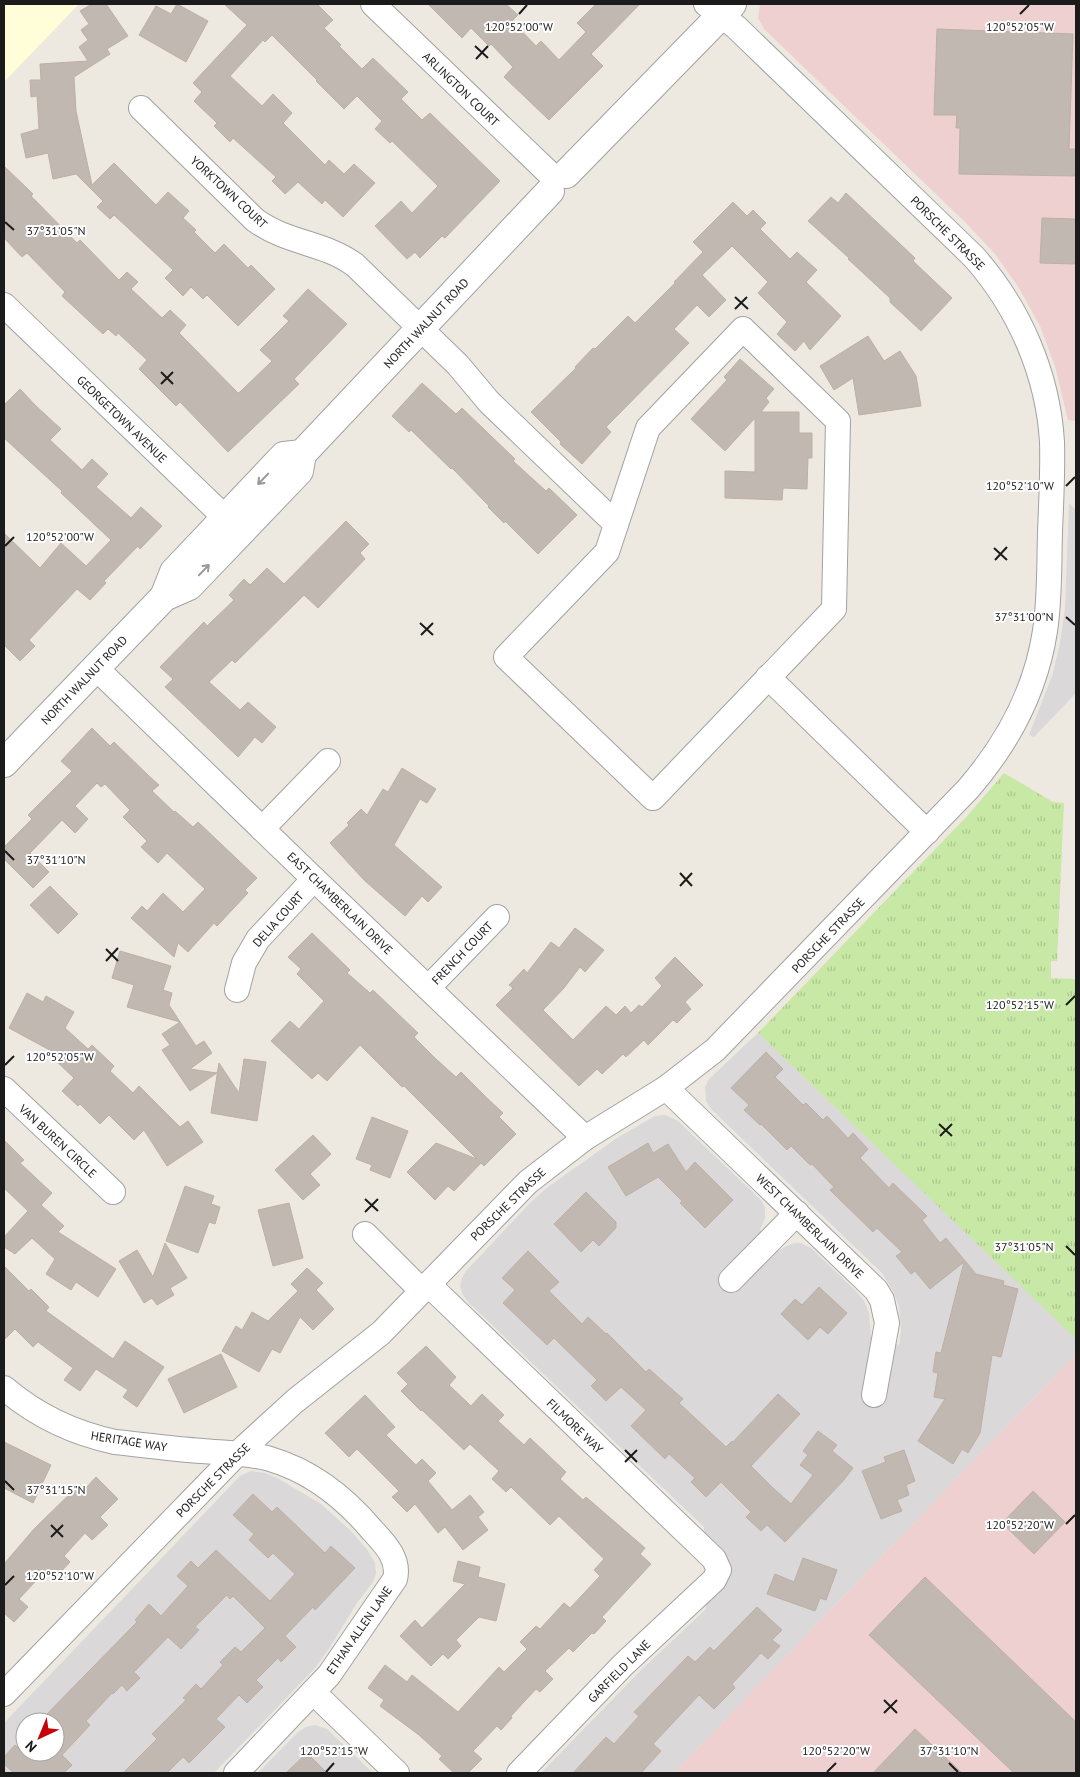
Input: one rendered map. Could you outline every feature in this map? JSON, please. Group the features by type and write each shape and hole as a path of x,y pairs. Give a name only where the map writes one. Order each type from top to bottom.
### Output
{"street":[{"name":"ARLINGTON COURT","path":"373,4 555,180"},
{"name":"NORTH WALNUT ROAD","path":"4,763 164,596 174,572 233,525 284,456 302,454 421,329 555,180 720,8"},
{"name":"PORSCHE STRASSE","path":"4,1694 237,1454 295,1401 381,1333 528,1182 585,1138 666,1088 715,1050 978,778 999,749 1025,699 1042,651 1047,610 1052,464 1050,421 1042,382 1032,353 1016,317 998,286 980,264 959,241 736,27 720,8"},
{"name":"YORKTOWN COURT","path":"141,108 255,220 282,236 331,251 346,258 362,271 458,365 489,402 616,524"},
{"name":"GEORGETOWN AVENUE","path":"4,305 233,525"},
{"path":"743,329 838,421 834,609 653,798 506,657 607,552 616,524 648,428 743,329"},
{"name":"EAST CHAMBERLAIN DRIVE","path":"96,668 585,1138"},
{"path":"768,678 927,832"},
{"path":"262,829 328,761"},
{"name":"DELIA COURT","path":"237,990 244,963 258,939 314,879"},
{"name":"FRENCH COURT","path":"428,988 496,917"},
{"name":"WEST CHAMBERLAIN DRIVE","path":"666,1088 868,1282 882,1300 887,1323 874,1395"},
{"name":"VAN BUREN CIRCLE","path":"4,1089 113,1192"},
{"path":"731,1280 797,1213"},
{"name":"FILMORE WAY","path":"365,1234 714,1559 719,1570"},
{"name":"HERITAGE WAY","path":"4,1388 34,1411 82,1434 115,1442 237,1454"},
{"name":"ETHAN ALLEN LANE","path":"236,1773 313,1692 344,1655 390,1587 397,1571 396,1562 390,1552 362,1518 329,1489 287,1465 261,1456 237,1454"},
{"name":"GARFIELD LANE","path":"519,1773 623,1665 714,1580 719,1570"},
{"path":"313,1692 397,1773"}],"shaded area":[{"path":"4,4 79,4 4,82"},
{"path":"760,4 1076,4 1076,421 1068,420 1055,366 1040,326 1019,288 995,254 965,222 764,29 758,18"},
{"path":"1069,503 1076,510 1076,693 1034,737 1029,735 1052,676 1060,643 1065,609"},
{"path":"758,1033 1076,1338 1076,1354 674,1773 541,1773 641,1670 706,1609 704,1527 469,1303 463,1295 460,1286 466,1271 531,1202 548,1187 617,1138 655,1116 665,1115 678,1121 761,1200 765,1207 765,1218 760,1230 780,1250 794,1243 801,1243 811,1248 864,1301 869,1313 871,1337 899,1345 901,1331 899,1306 893,1291 882,1273 711,1109 706,1101 705,1087 709,1079"},
{"path":"1076,1354 1076,1773 674,1773"},
{"path":"251,1471 265,1473 279,1479 321,1504 352,1532 368,1551 375,1563 376,1573 373,1582 357,1603 315,1668 214,1773 4,1773 4,1723 240,1476"},
{"path":"315,1725 327,1729 373,1773 258,1773 298,1732 306,1727"}],"green space":[{"path":"1004,773 1053,802 1064,803 1057,961 1051,961 1051,978 1076,979 1076,1339 758,1033 969,814"}],"building":[{"path":"92,4 106,4 128,36 107,49 110,54 74,77 76,111 92,185 114,163 156,205 168,192 189,211 183,218 215,253 224,244 248,268 251,265 275,289 238,326 207,295 203,299 191,287 183,296 165,278 173,270 114,215 110,219 97,207 103,201 76,174 53,179 48,153 26,158 21,134 39,129 37,96 31,97 30,80 41,80 40,64 88,61 79,47 88,40 81,30 89,24 80,11"},
{"path":"177,4 208,21 186,62 139,35 156,6 171,14"},
{"path":"224,4 317,4 333,20 324,28 362,69 373,58 408,92 401,99 422,120 430,113 500,181 445,238 442,236 420,258 415,252 407,259 375,226 401,201 412,213 438,186 392,141 390,143 375,129 382,121 357,96 344,109 272,35 265,42 263,40 230,76 262,106 273,94 292,113 283,123 325,165 329,160 344,174 354,164 375,183 343,217 325,200 322,204 298,182 285,194 272,181 276,177 233,138 230,142 214,126 217,123 194,101 202,92 193,83 247,25"},
{"path":"428,4 506,4 518,15 512,21 536,46 541,41 559,60 586,32 577,23 596,4 640,4 591,54 603,66 549,120 504,77 513,67 491,44 489,46 471,28 462,38"},
{"path":"937,29 1073,34 1069,149 1076,149 1076,176 959,174 960,128 956,128 957,115 934,115"},
{"path":"4,166 33,194 31,196 77,243 80,240 119,280 127,272 138,282 131,289 162,318 170,310 186,325 179,333 238,393 272,361 260,350 289,321 283,316 308,289 347,324 294,379 299,384 228,452 180,402 176,406 139,369 147,360 118,333 116,336 108,329 103,334 62,296 65,292 27,253 22,257 4,238"},
{"path":"846,193 915,258 913,261 952,298 921,331 890,302 890,298 849,258 808,221 831,197 838,203"},
{"path":"733,202 747,216 753,210 766,223 760,229 790,259 797,252 817,270 806,282 841,316 810,350 804,341 795,351 777,334 787,322 758,293 768,282 732,246 702,275 726,300 709,317 697,305 674,329 689,343 606,427 611,432 582,464 560,444 561,442 531,412 576,368 593,348 595,349 628,316 635,323 675,283 703,252 693,242"},
{"path":"1042,218 1076,219 1076,264 1040,263"},
{"path":"868,336 884,361 900,351 916,376 921,406 859,415 853,378 834,390 820,366"},
{"path":"740,359 774,389 766,398 769,402 761,412 799,412 799,433 812,433 812,458 808,458 807,489 783,488 782,500 725,498 725,471 755,472 755,418 725,451 691,419 727,380 724,377"},
{"path":"422,383 456,414 462,408 515,459 513,461 546,491 549,488 577,515 538,554 488,507 452,468 411,430 409,432 392,416"},
{"path":"20,389 61,429 50,440 82,470 92,459 108,474 96,487 131,518 141,507 162,526 140,549 138,546 104,581 106,583 90,600 77,589 29,640 35,646 20,661 4,645 4,533 40,568 61,543 86,566 111,540 61,493 62,491 4,438 4,405"},
{"path":"346,521 369,544 360,553 365,559 318,608 304,595 235,663 232,660 209,682 240,710 248,702 276,727 262,743 255,737 238,757 165,687 173,679 160,667 204,622 207,626 234,600 229,595 244,579 250,585 267,568 284,584"},
{"path":"92,728 110,746 114,742 159,785 152,791 174,812 193,827 198,822 257,878 245,890 248,893 217,926 214,923 188,952 178,943 174,957 131,918 142,906 147,911 163,893 183,912 205,889 167,853 158,863 141,847 147,841 123,817 130,810 105,784 101,787 97,783 75,806 88,819 75,833 62,820 30,853 49,872 33,888 4,859 4,847 32,819 28,815 72,771 61,761"},
{"path":"402,768 436,789 427,803 420,799 394,845 442,887 428,902 422,896 405,916 364,880 330,843 349,825 347,823 361,809 367,815 383,789 388,792"},
{"path":"50,886 78,914 58,934 30,905"},
{"path":"575,928 604,950 585,972 580,967 564,988 543,1010 573,1040 606,1006 616,1015 625,1006 631,1013 639,1005 642,1007 662,986 655,978 675,957 703,985 685,1002 691,1009 677,1023 673,1020 648,1045 644,1040 626,1057 623,1054 602,1074 597,1069 579,1086 496,1005 513,988 509,985 524,969 527,973 551,942 559,948"},
{"path":"312,933 350,970 347,973 370,993 373,990 418,1033 414,1037 436,1059 456,1077 461,1072 503,1113 499,1117 516,1134 484,1166 481,1163 454,1191 448,1186 435,1200 407,1172 436,1143 477,1159 360,1045 327,1081 318,1073 312,1079 271,1041 290,1021 299,1029 324,1001 297,974 301,969 288,957"},
{"path":"120,951 171,966 163,990 172,993 169,1005 196,1046 204,1041 212,1053 190,1069 217,1073 190,1091 162,1050 170,1045 162,1034 180,1022 127,1007 134,985 112,978"},
{"path":"27,993 43,1002 46,996 74,1012 65,1028 88,1049 92,1045 114,1066 110,1071 133,1093 139,1086 180,1127 188,1121 203,1142 167,1166 144,1130 134,1140 109,1115 100,1124 80,1104 78,1106 62,1091 74,1078 53,1058 57,1054 9,1028"},
{"path":"766,1052 783,1069 775,1077 803,1105 806,1103 823,1120 827,1116 848,1138 853,1133 868,1149 860,1158 889,1188 893,1183 927,1216 922,1220 940,1243 946,1238 976,1274 1004,1281 1003,1285 1018,1289 1001,1357 992,1355 980,1433 968,1453 962,1449 953,1464 918,1441 945,1399 934,1397 938,1373 933,1372 936,1352 941,1353 964,1262 930,1289 915,1271 911,1274 896,1256 902,1252 877,1228 873,1232 830,1190 834,1187 812,1164 810,1165 791,1146 787,1150 744,1110 749,1105 731,1088"},
{"path":"244,1059 266,1062 257,1121 211,1113 219,1063 239,1093"},
{"path":"372,1117 408,1131 390,1178 370,1170 372,1165 356,1159"},
{"path":"313,1135 331,1154 310,1174 320,1185 303,1200 275,1170"},
{"path":"4,1140 24,1160 20,1163 52,1193 41,1205 64,1226 58,1232 116,1269 98,1297 76,1282 71,1290 46,1274 55,1259 32,1238 15,1254 4,1247 4,1237 28,1211 4,1188"},
{"path":"648,1143 653,1153 668,1144 686,1172 695,1162 733,1200 705,1228 658,1177 626,1196 608,1167"},
{"path":"185,1186 214,1196 211,1204 220,1207 215,1224 209,1222 198,1253 166,1241"},
{"path":"586,1192 616,1222 616,1228 599,1246 593,1240 581,1252 554,1224"},
{"path":"289,1203 303,1258 273,1266 258,1210"},
{"path":"165,1243 187,1278 170,1288 174,1295 157,1305 152,1298 144,1303 119,1261 137,1250 153,1277"},
{"path":"528,1251 559,1282 549,1291 582,1324 588,1317 607,1333 646,1372 649,1369 683,1399 679,1403 726,1447 778,1394 800,1414 751,1466 791,1504 813,1475 800,1465 808,1455 803,1451 818,1431 837,1445 832,1451 853,1468 785,1542 767,1525 761,1531 746,1517 751,1512 721,1482 706,1497 691,1482 695,1478 669,1454 665,1459 631,1426 646,1410 621,1387 606,1401 591,1386 597,1380 554,1338 547,1345 503,1303 515,1290 502,1278"},
{"path":"4,1266 29,1291 31,1289 49,1307 46,1311 113,1359 125,1341 164,1367 137,1407 123,1397 128,1390 96,1369 80,1391 64,1380 73,1368 38,1342 33,1347 15,1329 4,1340"},
{"path":"307,1268 323,1283 316,1290 334,1309 313,1330 300,1317 280,1353 272,1349 259,1372 222,1351 236,1326 242,1330 252,1312 268,1321 298,1291 291,1284"},
{"path":"819,1287 847,1313 828,1334 820,1327 808,1340 781,1314 795,1299 802,1305"},
{"path":"426,1346 456,1377 449,1385 471,1406 482,1394 504,1415 498,1421 524,1445 530,1438 566,1472 560,1479 583,1500 586,1497 645,1548 640,1554 651,1564 602,1617 606,1621 594,1634 592,1633 573,1652 569,1648 545,1671 553,1679 540,1692 536,1689 501,1730 497,1726 473,1751 482,1759 468,1773 454,1773 439,1759 442,1756 419,1735 380,1706 384,1700 368,1688 385,1665 407,1682 412,1675 458,1712 499,1667 504,1672 527,1649 520,1642 536,1626 540,1629 564,1603 570,1608 600,1576 594,1570 604,1559 559,1516 550,1525 511,1487 506,1492 492,1479 499,1471 470,1444 464,1450 401,1391 408,1384 397,1373"},
{"path":"221,1354 237,1387 184,1413 168,1379"},
{"path":"365,1395 395,1427 386,1435 416,1465 422,1459 436,1473 428,1481 452,1510 470,1495 484,1512 478,1517 488,1530 463,1550 445,1527 438,1533 415,1504 407,1512 392,1497 399,1491 357,1449 349,1457 325,1433"},
{"path":"4,1442 51,1465 33,1503 4,1488"},
{"path":"904,1450 915,1481 906,1485 909,1495 897,1500 902,1511 881,1519 862,1471 886,1462 884,1457"},
{"path":"96,1477 118,1499 100,1517 108,1525 92,1540 85,1533 64,1556 70,1562 55,1578 46,1570 19,1599 28,1607 14,1622 4,1615 4,1564 34,1529 80,1484 85,1489"},
{"path":"1033,1491 1065,1522 1034,1554 1002,1523"},
{"path":"253,1494 272,1512 277,1507 325,1553 331,1546 355,1568 315,1610 313,1607 285,1636 296,1647 281,1662 278,1658 256,1680 263,1687 247,1703 239,1695 216,1719 225,1727 189,1763 183,1757 167,1773 123,1773 157,1739 152,1734 186,1700 183,1698 196,1684 201,1689 223,1665 220,1662 235,1647 241,1652 265,1628 233,1596 230,1599 227,1595 195,1627 199,1630 181,1649 168,1637 134,1672 140,1678 127,1691 122,1685 112,1693 86,1721 90,1725 65,1752 65,1712 49,1712 137,1622 135,1620 149,1604 161,1616 188,1586 177,1576 191,1561 198,1568 216,1550 270,1601 295,1574 273,1553 268,1558 249,1540 254,1534 233,1515"},
{"path":"803,1558 837,1570 826,1600 820,1598 815,1611 767,1594 775,1574 794,1582"},
{"path":"458,1561 480,1567 478,1577 505,1584 496,1621 479,1617 456,1640 461,1646 448,1659 443,1654 431,1666 400,1636 415,1620 422,1628 465,1584 453,1581"},
{"path":"925,1577 1076,1722 1076,1773 1014,1773 869,1635"},
{"path":"757,1607 782,1630 772,1640 780,1646 768,1659 761,1653 732,1684 735,1688 714,1709 699,1695 653,1744 661,1751 641,1773 573,1773 606,1737 614,1744 639,1716 634,1712 688,1656 695,1662 710,1647 714,1651"},
{"path":"915,1729 962,1773 873,1773"},
{"path":"15,1745 15,1762 65,1762 65,1758 72,1765 64,1773 14,1773 4,1764 4,1757"},
{"path":"307,1753 327,1773 286,1773"}]}
